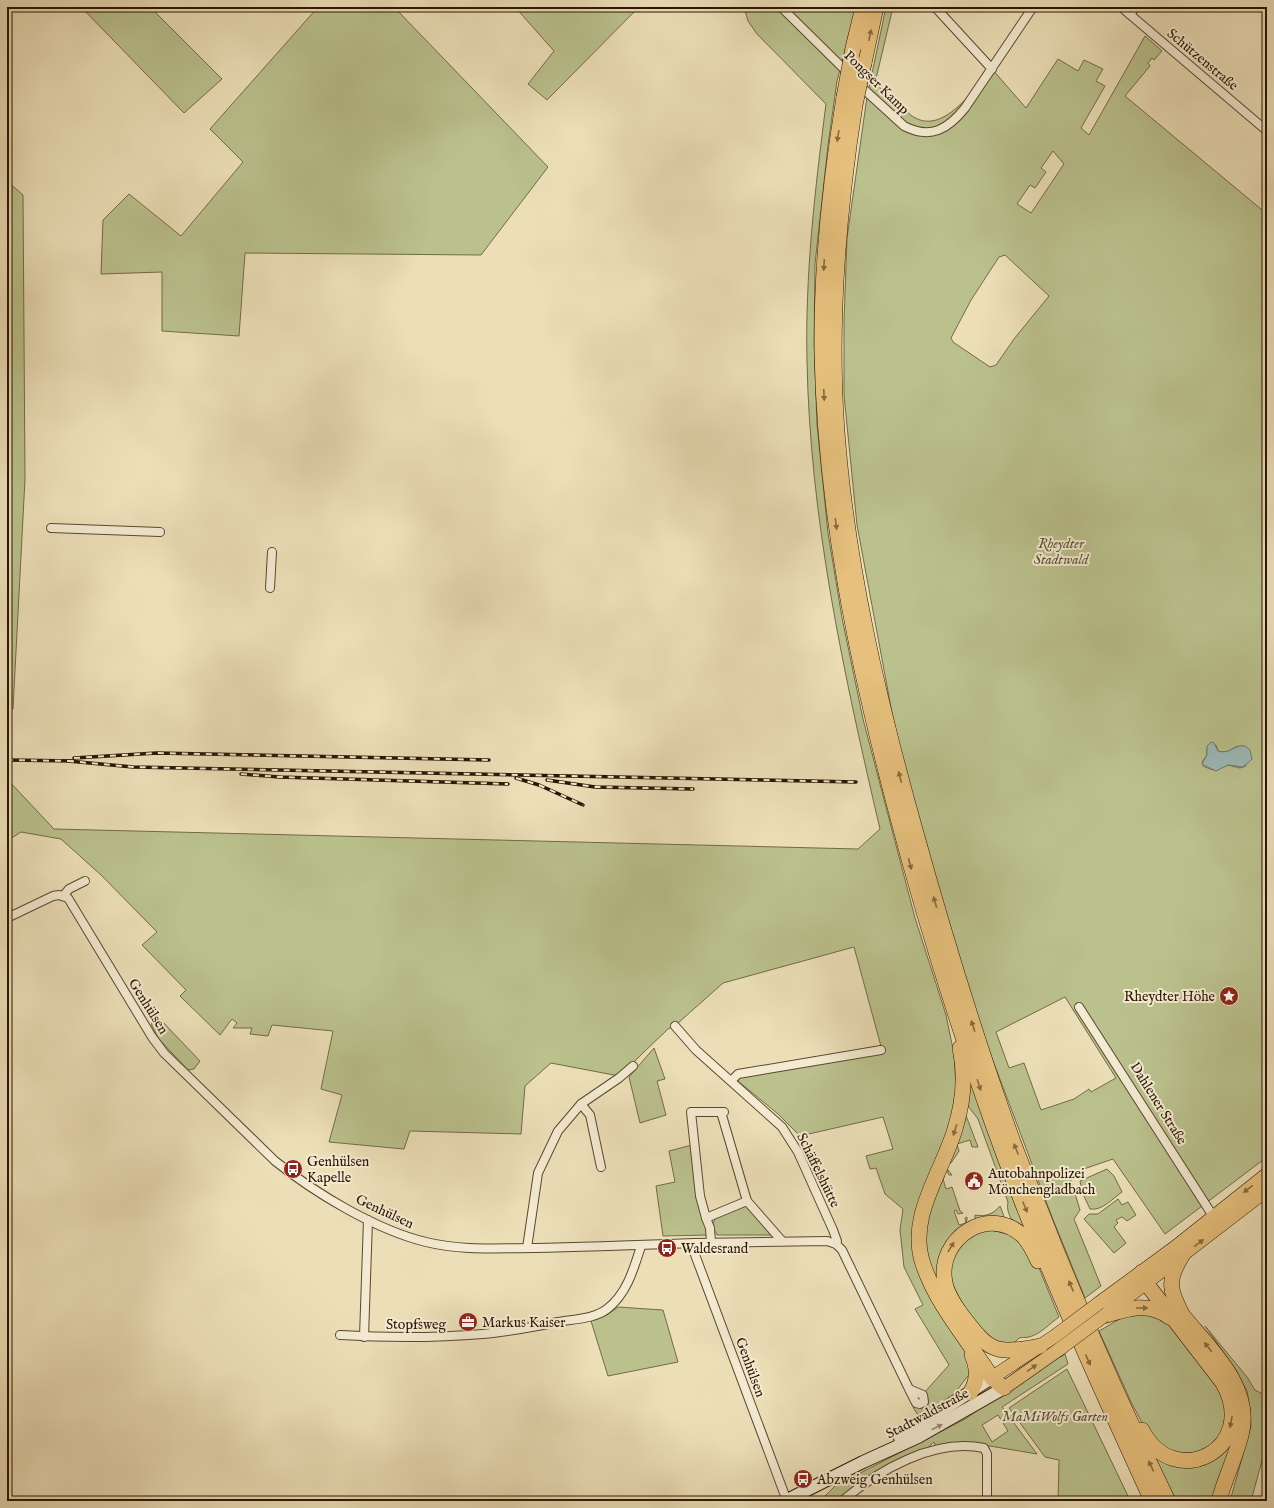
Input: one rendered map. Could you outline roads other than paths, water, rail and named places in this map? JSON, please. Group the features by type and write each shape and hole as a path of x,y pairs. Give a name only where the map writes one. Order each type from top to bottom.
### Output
{"highway":[{"path":"863,7 853,48 834,329 837,432 843,486 857,582 872,657 902,782 953,963 1014,1143 1103,1361 1168,1501"},
{"path":"876,7 864,63 850,101 832,168 823,291 825,418 831,489 839,547 852,620 883,763 921,904 985,1103 1067,1312 1152,1501"},
{"path":"946,982 962,1055 964,1075 955,1130 925,1204 919,1232 919,1243 922,1264 928,1277 938,1297 972,1352 976,1366 976,1381 970,1393"},
{"path":"1004,1388 950,1298 945,1284 944,1268 947,1254 954,1242 967,1230 976,1226 994,1224 1012,1229 1028,1242 1050,1286 1067,1312"},
{"path":"1179,1320 1172,1295 1171,1283 1174,1268 1182,1256"},
{"path":"1103,1361 1126,1398 1145,1437 1154,1448 1166,1456 1179,1460 1192,1460 1208,1455 1219,1446 1227,1436 1232,1424 1232,1404 1223,1382 1147,1278"},
{"path":"1102,1309 1147,1307 1161,1311 1179,1320 1232,1378 1240,1396 1243,1409 1242,1432 1219,1501"},
{"path":"957,1309 981,1340 993,1348 1011,1351 1040,1346"},
{"path":"961,1333 996,1376"}],"main road":[{"path":"1147,1278 1174,1248 1228,1203 1267,1174"},
{"path":"996,1376 1055,1336 1102,1309 1182,1256 1267,1190"},
{"path":"1004,1388 1061,1348 1102,1309"},
{"name":"Stadtwaldstraße","path":"863,1462 996,1376"},
{"name":"Stadtwaldstraße","path":"786,1501 863,1462 946,1423 1004,1388"}],"street":[{"name":"Pongser Kamp","path":"781,7 868,94 904,126 910,130 934,132 948,126 965,108 1032,7"},
{"path":"935,7 992,69"},
{"name":"Schützenstraße","path":"1121,7 1267,131"},
{"path":"1130,14 1136,7"},
{"path":"51,528 160,532"},
{"path":"270,588 272,552"},
{"path":"7,918 53,896 63,896 69,889 84,881"},
{"name":"Genhülsen","path":"63,896 68,898 152,1037 164,1053 275,1161 302,1180 368,1220 408,1237 446,1246 494,1250 641,1246 711,1242 827,1241 836,1244"},
{"name":"Dahlener Straße","path":"1079,1007 1213,1216"},
{"name":"Schäffelshütte","path":"675,1026 696,1050 782,1127 790,1139 833,1230 837,1240 836,1244"},
{"path":"731,1080 738,1074 881,1050"},
{"path":"527,1248 538,1174 558,1131 582,1104 619,1078 633,1066"},
{"path":"582,1104 590,1115 602,1167"},
{"path":"711,1242 710,1228 700,1196 691,1112 722,1112 747,1201 782,1241"},
{"path":"706,1218 747,1201"},
{"path":"364,1337 368,1220"},
{"name":"Genhülsen","path":"694,1243 694,1252 786,1501"},
{"path":"836,1244 842,1250 909,1389"},
{"name":"Stopfsweg","path":"340,1335 409,1338 484,1334 515,1330 599,1314 613,1304 624,1289 632,1274 641,1246"},
{"path":"842,1501 866,1482 903,1462 936,1450 964,1445 984,1448 987,1454 987,1501"}],"water":[{"path":"1211,742 1214,743 1218,751 1222,752 1229,751 1238,746 1245,746 1250,750 1252,759 1243,767 1228,765 1216,771 1202,764 1207,755 1207,746"}],"railway":[{"path":"74,758 157,753 489,760"},
{"path":"7,760 74,761"},
{"path":"68,761 133,767 856,782"},
{"path":"241,774 279,777 508,784"},
{"path":"516,778 539,785 583,805"},
{"path":"547,780 595,787 693,789"}],"place":[{"name":"Rheydter Höhe","path":"1229,996"},
{"name":"Genhülsen Kapelle","path":"293,1169"},
{"name":"Autobahnpolizei Mönchengladbach","path":"974,1181"},
{"name":"Waldesrand","path":"667,1248"},
{"name":"Markus Kaiser","path":"468,1322"},
{"name":"Abzweig Genhülsen","path":"803,1479"}],"park label":[{"name":"Rheydter Stadtwald","path":"1061,552"},
{"name":"MaMiWolfs Garten","path":"1055,1416"}]}
